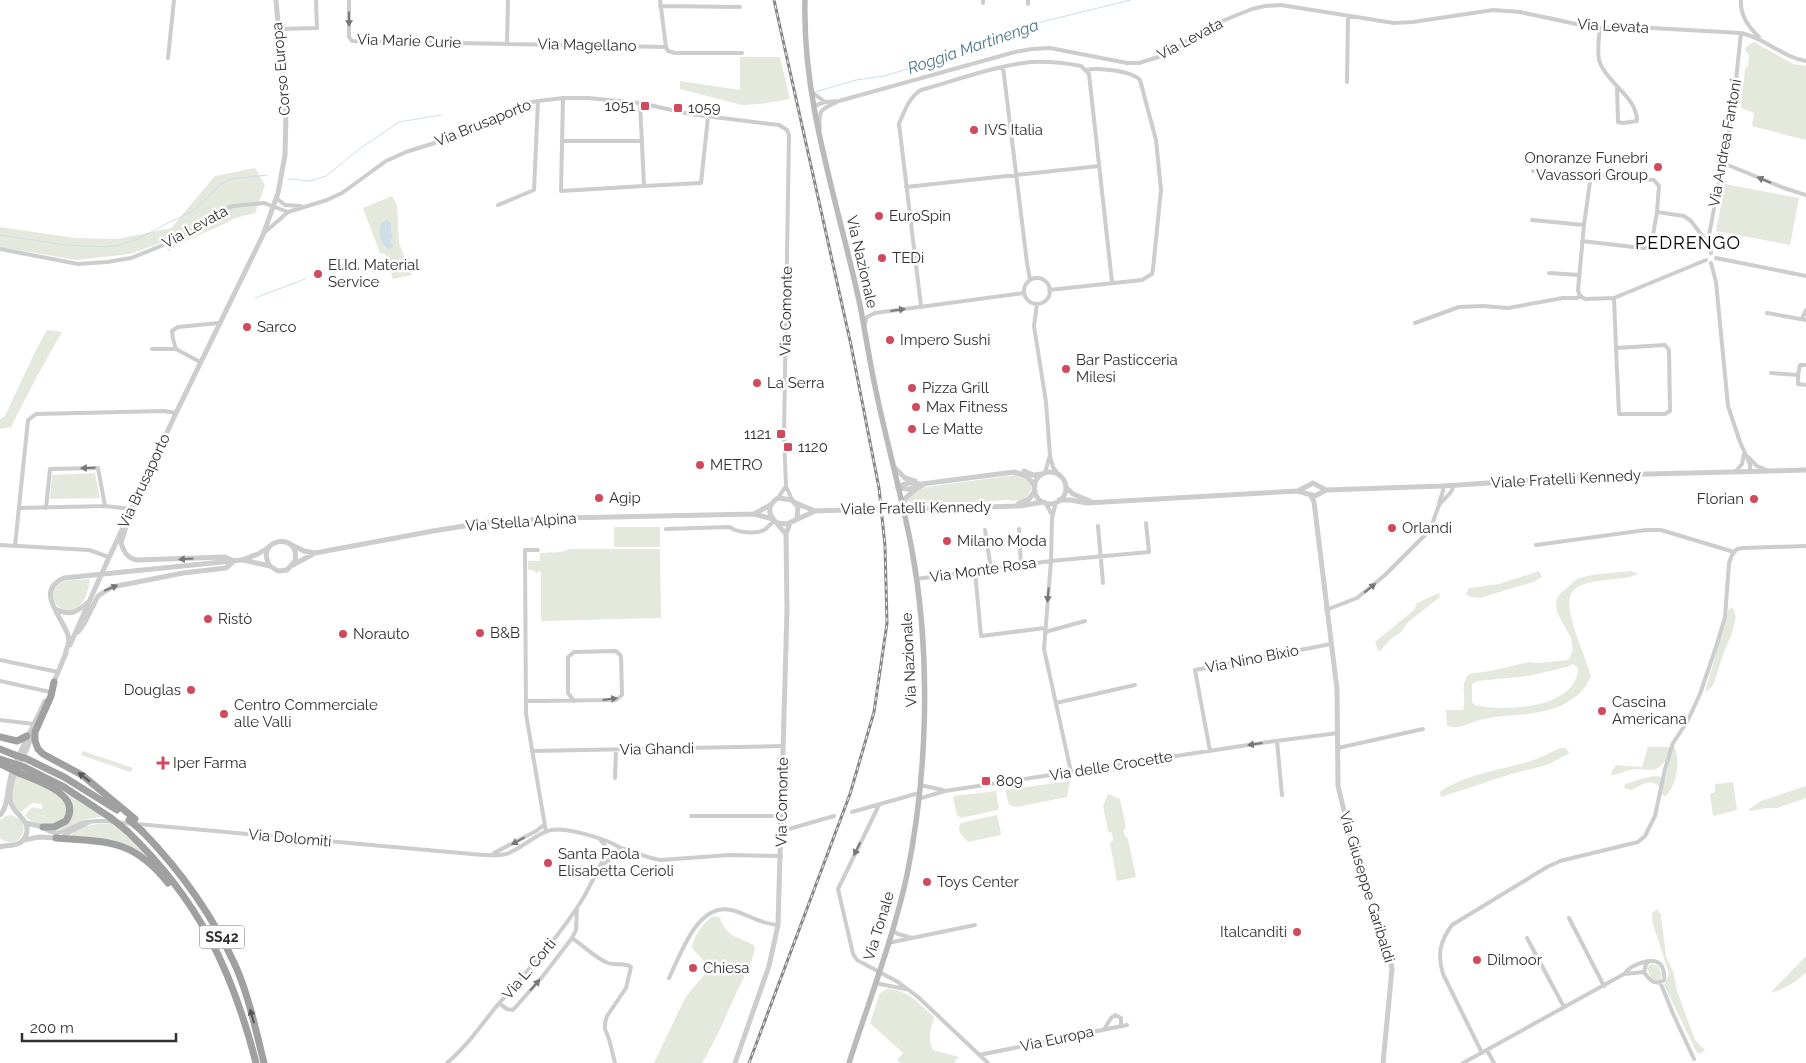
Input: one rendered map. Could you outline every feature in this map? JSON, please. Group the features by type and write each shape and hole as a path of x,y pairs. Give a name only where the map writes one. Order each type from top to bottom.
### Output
{"highway":[{"path":"54,682 51,696 35,732 35,741 38,749 43,754 82,775 132,819"},
{"path":"0,737 17,741 27,736"},
{"name":"SS42","path":"0,749 27,759 69,780 132,819 172,864 200,901 220,934 242,986 264,1063"},
{"name":"SS42","path":"0,759 21,770 70,790 111,818 153,856 195,913 227,973 256,1063"},
{"path":"0,764 11,765"},
{"path":"21,770 54,789 67,799 70,811 66,820 54,827 42,827"},
{"path":"56,838 110,843 130,849 140,855 163,877 195,913"}],"main road":[{"name":"Via Nazionale","path":"805,0 811,92 820,139 861,312 864,334 907,527 916,579 922,636 925,702 919,796"},
{"name":"Via Tonale","path":"849,1063 892,930 907,874 919,796"}],"street":[{"path":"168,58 174,0"},
{"name":"Corso Europa","path":"276,0 286,113 286,138"},
{"path":"278,29 317,28 316,0"},
{"name":"Via Marie Curie","path":"348,0 350,37 352,41 507,44"},
{"path":"507,44 508,0"},
{"path":"660,0 666,47"},
{"path":"1741,0 1742,13 1754,32 1764,42"},
{"name":"Via Levata","path":"824,108 839,101 1015,52 1032,49 1050,48 1128,62 1148,61 1168,54 1198,33 1215,24 1265,6 1281,5 1402,23 1493,10 1520,12 1600,28 1652,28 1741,33 1764,42 1793,58 1806,61"},
{"path":"660,6 740,7"},
{"path":"1347,82 1348,16"},
{"path":"1600,28 1599,62 1617,86 1637,114 1637,121 1618,122 1617,86"},
{"name":"Via Andrea Fantoni","path":"1711,253 1709,235 1733,109 1741,33"},
{"name":"Via Magellano","path":"507,44 666,47 668,51 675,53 742,53"},
{"path":"921,306 899,124 911,99 921,90 1003,67 1030,62 1082,66 1086,70 1089,79 1112,282"},
{"path":"1003,67 1030,280"},
{"path":"1049,290 1142,280 1152,274 1153,269 1161,190 1157,150 1140,80 1133,74 1086,70"},
{"path":"811,92 825,102"},
{"path":"563,98 561,191 701,183 708,117"},
{"name":"Via Brusaporto","path":"263,235 288,212 327,200 342,193 386,161 406,152 460,135 522,104 538,100 563,98 640,102 708,117 779,125 787,130 789,135"},
{"path":"498,206 534,190 538,100"},
{"name":"Via Levata","path":"814,106 825,102 839,101"},
{"path":"640,102 644,186"},
{"path":"814,106 824,108 820,114 820,139"},
{"name":"Via Comonte","path":"789,135 784,395 786,486 794,501"},
{"name":"Via Brusaporto","path":"1,815 6,807 9,778 27,736 50,692 108,559 200,362 263,235 276,198 282,172 286,138"},
{"path":"562,140 642,140"},
{"path":"1723,163 1784,188 1806,194"},
{"path":"906,187 1099,166"},
{"path":"1533,171 1654,180 1659,186 1652,241 1648,248 1582,241"},
{"path":"1591,174 1578,290 1580,296 1585,299 1614,298 1706,260 1706,256 1711,253 1716,255 1716,258 1806,276"},
{"name":"Via Brusaporto","path":"276,198 285,205 305,206"},
{"name":"Via Levata","path":"0,249 78,264 107,262 131,258 176,240 222,210 243,204 260,203 273,206"},
{"path":"273,206 288,212"},
{"path":"1656,212 1684,216 1710,246"},
{"path":"1532,220 1584,225"},
{"path":"1711,263 1715,262 1716,258"},
{"path":"1706,260 1711,263 1716,282 1728,406 1744,454 1750,464 1750,471"},
{"path":"1549,272 1580,275"},
{"path":"1036,278 1047,284 1049,290 1049,296 1045,301 1037,304 1029,302 1024,293 1025,286 1030,280 1036,278"},
{"path":"861,312 870,314 1024,293"},
{"path":"1415,322 1460,307 1508,308 1580,296"},
{"path":"1614,298 1616,348 1619,414 1665,414 1670,411 1669,350 1665,345 1616,348"},
{"path":"1037,304 1034,326 1046,402 1050,456 1053,467 1058,474"},
{"path":"1767,313 1804,320 1806,310"},
{"path":"864,334 865,321 870,314"},
{"path":"176,349 172,331 174,328 219,324"},
{"path":"152,349 176,349 200,362"},
{"path":"1806,365 1800,365 1798,375 1798,384 1806,385"},
{"path":"1772,373 1798,375"},
{"path":"15,546 28,420 36,414 164,411 176,413"},
{"path":"1744,454 1757,466 1770,471"},
{"path":"1735,472 1742,464 1744,454"},
{"path":"1016,506 1029,499 1038,478 1044,473 1050,456"},
{"name":"Viale Fratelli Kennedy","path":"893,464 904,478 925,484"},
{"path":"46,508 50,469 98,468 105,506"},
{"name":"Viale Fratelli Kennedy","path":"797,518 815,511 1024,506 1058,501 1093,502 1298,491 1313,495 1326,490 1443,486 1609,475 1806,470"},
{"name":"Viale Fratelli Kennedy","path":"898,488 909,489 925,484 1014,472 1024,471 1033,475 1044,473"},
{"path":"1014,472 1027,476 1035,488 1037,497 1051,511 1051,561 1044,649 1071,772"},
{"path":"1044,473 1053,472 1058,474"},
{"name":"Viale Fratelli Kennedy","path":"1058,474 1073,494 1093,502"},
{"name":"Viale Fratelli Kennedy","path":"1298,491 1314,483 1318,485"},
{"name":"Viale Fratelli Kennedy","path":"904,500 914,490 925,484"},
{"path":"1309,485 1306,489 1313,495 1320,490 1318,485"},
{"path":"1318,485 1326,490"},
{"path":"1439,505 1451,492 1454,485"},
{"path":"778,498 794,501 799,511 797,518 790,523 786,534 770,513 772,504 786,486"},
{"path":"1326,610 1357,598 1385,575 1430,530 1439,505 1443,486"},
{"path":"1052,518 1058,501 1065,493 1066,487"},
{"name":"Via Giuseppe Garibaldi","path":"1313,495 1337,689 1338,786 1364,889 1387,944 1390,956 1391,982 1383,1063"},
{"name":"Via Nazionale","path":"904,500 907,527"},
{"name":"Viale Fratelli Kennedy","path":"794,501 815,511"},
{"name":"Via Stella Alpina","path":"754,514 772,504"},
{"path":"19,508 105,506 131,509"},
{"name":"Via Stella Alpina","path":"242,560 283,571 315,553 433,530 508,520 754,514 775,521"},
{"path":"128,517 121,543 126,555 131,559 225,557 234,561"},
{"path":"666,529 730,528 735,531 754,532 765,530 775,521 790,523"},
{"name":"Via Monte Rosa","path":"916,579 1051,561 1149,552 1146,523"},
{"path":"1098,526 1103,583"},
{"path":"1019,529 1022,565"},
{"path":"985,530 991,569"},
{"path":"1536,546 1646,530 1661,530 1734,552"},
{"name":"Via Comonte","path":"735,1063 769,966 778,925 787,610 786,534"},
{"name":"Via Stella Alpina","path":"66,655 68,635 50,602 50,590 57,581 64,578 242,560 283,541 292,545"},
{"path":"0,545 89,550 108,559"},
{"path":"292,545 304,551 315,553"},
{"path":"292,545 296,557 293,565"},
{"path":"1494,1063 1485,1052 1443,974 1440,964 1440,949 1446,934 1452,925 1546,867 1560,861 1638,842 1645,836 1655,816 1665,768 1673,744 1687,722 1700,694 1717,644 1725,617 1729,563 1734,552 1737,549 1743,548 1806,546"},
{"path":"270,547 266,557 270,566"},
{"path":"538,550 525,550 526,714 546,832"},
{"name":"Via Stella Alpina","path":"72,639 84,624 98,596 112,587 183,573 226,568 234,561"},
{"path":"975,571 981,636 1045,630 1086,621"},
{"path":"54,609 64,613 71,613 90,601"},
{"name":"Via Nino Bixio","path":"1210,751 1195,670 1331,644"},
{"path":"526,701 561,700 574,701 616,700 622,695 621,656 616,651 574,652 568,657 568,694 574,701"},
{"path":"0,660 58,672"},
{"path":"0,681 50,692"},
{"path":"1056,703 1135,686"},
{"path":"561,700 568,694"},
{"path":"0,720 33,727"},
{"name":"Via Brusaporto","path":"16,814 10,800 10,790 31,738 33,727"},
{"path":"1338,748 1423,729"},
{"name":"Via delle Crocette","path":"852,812 945,790 1338,733"},
{"path":"1277,741 1282,795"},
{"name":"Via Ghandi","path":"532,751 783,746"},
{"path":"615,778 616,750"},
{"name":"Via delle Crocette","path":"920,785 945,790"},
{"path":"879,805 838,890 853,954 857,960 907,989 988,1063"},
{"name":"Via Brusaporto","path":"1,815 10,812 16,814"},
{"path":"16,814 26,823 42,827 49,832 62,833 80,824 90,822"},
{"path":"691,816 782,816"},
{"path":"782,831 834,816"},
{"path":"23,840 39,836 56,838 66,836 90,822"},
{"name":"Via Dolomiti","path":"90,822 113,822 491,855"},
{"path":"1,846 16,846 23,840 26,834 26,823"},
{"path":"491,855 544,825"},
{"path":"491,855 505,854 552,830 600,839 654,860 729,854 781,856"},
{"path":"600,839 612,858"},
{"path":"607,851 614,845"},
{"path":"620,848 620,855"},
{"name":"Via L. Corti","path":"447,1063 463,1049 535,963 577,907 600,868 607,851"},
{"name":"Via L. Corti","path":"600,868 612,858 620,855 641,854"},
{"path":"500,1004 506,1009 513,1010 543,976 576,930 577,907"},
{"path":"669,978 696,925 704,916 712,911 732,910 766,924 778,925"},
{"path":"1569,918 1604,986"},
{"path":"888,943 975,925"},
{"path":"892,930 914,939"},
{"path":"572,938 602,960 611,964 628,964 631,967 626,988 607,1016 605,1023 605,1030 615,1063"},
{"path":"1527,938 1564,1007"},
{"path":"1463,1063 1604,986 1639,963 1650,961 1660,963 1663,967 1664,980 1654,982 1649,980 1644,972 1646,964 1650,961"},
{"path":"1624,974 1644,972"},
{"path":"1660,982 1694,1059"},
{"path":"875,984 907,989"},
{"name":"Via Europa","path":"1105,1028 1115,1015 1121,1018 1121,1026"},
{"name":"Via Europa","path":"979,1055 1127,1024"},
{"path":"1472,1058 1475,1063"}],"shaded area":[{"path":"1754,42 1793,64 1806,66 1806,140 1752,126 1754,113 1741,108 1745,69 1748,66 1749,55 1745,50 1747,46"},
{"path":"740,57 780,57 790,99 742,105 680,89 680,81 740,90"},
{"path":"255,168 265,185 255,213 235,218 168,251 166,241 130,254 76,260 0,247 0,227 75,238 118,239 171,228 215,176"},
{"path":"1725,184 1799,198 1790,245 1716,231"},
{"path":"392,196 397,205 399,243 412,275 393,279 385,254 380,253 363,208"},
{"path":"386,220 391,223 391,232 393,234 390,242 393,247 389,249 384,245 380,236 380,225"},
{"path":"47,330 62,332 11,427 0,429 0,419 5,416"},
{"path":"95,473 100,498 50,499 52,475"},
{"path":"1015,475 1026,478 1031,484 1030,493 1022,501 907,502 915,492 927,487"},
{"path":"614,527 660,527 660,547 614,547"},
{"path":"570,549 660,549 661,618 541,621 541,571 536,573 533,570 528,570 528,561 540,561 540,553 561,552"},
{"path":"1539,571 1542,577 1533,582 1480,598 1471,597 1466,594 1469,588 1499,584"},
{"path":"1631,571 1638,574 1626,578 1586,583 1577,587 1572,592 1569,600 1572,621 1591,677 1580,693 1558,707 1546,711 1484,719 1457,727 1447,726 1446,710 1463,710 1464,682 1469,674 1529,662 1568,660 1572,651 1572,643 1560,619 1556,603 1559,595 1575,580 1586,576","holes":["1573,664 1578,668 1574,682 1566,692 1553,700 1520,707 1503,708 1475,705 1472,702 1472,684 1478,681 1528,676"]},
{"path":"90,579 85,597 78,607 70,610 62,609 56,603 53,596 55,588 63,582"},
{"path":"1439,593 1440,597 1408,622 1401,632 1392,638 1379,652 1375,642 1414,610 1417,603"},
{"path":"1733,608 1736,617 1732,633 1714,683 1705,692 1729,609"},
{"path":"1648,747 1675,748 1677,760 1675,779 1673,786 1666,796 1663,796 1662,790 1655,783 1643,784 1631,790 1624,788 1625,784 1651,777 1658,776 1665,780 1669,761 1665,761 1657,769 1653,770 1636,769 1611,775 1616,765 1642,767"},
{"path":"1560,748 1565,748 1570,753 1547,765 1511,774 1441,797 1440,792 1458,782 1480,774 1529,762"},
{"path":"83,751 133,768 130,772 81,755"},
{"path":"17,776 57,793 67,807 63,819 49,825 33,822 28,819 25,815 32,807 42,809 42,804 32,803 21,812 17,808 12,800 12,796"},
{"path":"1070,781 1067,797 1016,807 1009,805 1005,790"},
{"path":"1733,782 1737,810 1713,816 1710,794 1715,792 1715,784"},
{"path":"1806,786 1806,798 1777,808 1748,810 1761,801"},
{"path":"64,791 102,816 84,820 61,831 52,831 65,825 71,815 71,803"},
{"path":"996,791 999,808 997,810 961,818 957,815 954,796"},
{"path":"1108,794 1120,799 1126,827 1123,830 1128,839 1136,877 1117,881 1110,843 1113,840 1112,833 1108,831 1103,806"},
{"path":"10,815 18,818 24,829 19,839 14,842 7,842 0,838 0,820"},
{"path":"997,815 1000,835 968,842 960,833 961,823"},
{"path":"113,824 152,861 134,848 124,844 73,837 72,834 86,826"},
{"path":"1657,909 1661,915 1666,956 1673,971 1677,991 1695,1040 1705,1050 1701,1053 1697,1053 1664,985 1669,974 1653,924 1652,913"},
{"path":"711,917 720,918 726,929 734,936 755,946 750,966 702,1063 654,1063 685,998 707,971 706,963 692,948 699,931"},
{"path":"1806,956 1806,972 1790,985 1770,993"},
{"path":"1651,964 1658,966 1662,975 1660,980 1657,981 1651,978 1647,968"},
{"path":"887,989 907,994 934,1017 930,1037 931,1046 933,1050 959,1057 954,1063 901,1063 897,1060 903,1053 870,1023 880,993"}],"waterway":[{"name":"Roggia Martinenga","path":"815,92 856,80 884,76 911,68 939,55 1033,24 1131,0"},
{"name":"Roggia Martinenga","path":"288,179 309,181 326,176 358,150 399,122 441,115"},
{"name":"Roggia Martinenga","path":"0,235 65,245 105,247 120,245 138,239 193,211 221,184 231,179 267,175"},
{"path":"255,298 305,279"}],"railway":[{"path":"749,1063 850,794 874,712 887,623 885,546 879,488 851,345 774,0"}],"place":[{"name":"1051","path":"645,106"},
{"name":"1059","path":"678,108"},
{"name":"IVS Italia","path":"974,130"},
{"name":"Onoranze Funebri Vavassori Group","path":"1658,167"},
{"name":"EuroSpin","path":"879,216"},
{"name":"TEDi","path":"882,258"},
{"name":"El.Id. Material Service","path":"318,274"},
{"name":"Sarco","path":"247,327"},
{"name":"Impero Sushi","path":"890,340"},
{"name":"Bar Pasticceria Milesi","path":"1066,369"},
{"name":"La Serra","path":"757,383"},
{"name":"Pizza Grill","path":"912,388"},
{"name":"Max Fitness","path":"916,407"},
{"name":"Le Matte","path":"912,429"},
{"name":"1121","path":"781,434"},
{"name":"1120","path":"788,447"},
{"name":"METRO","path":"700,465"},
{"name":"Agip","path":"599,498"},
{"name":"Florian","path":"1754,499"},
{"name":"Orlandi","path":"1392,528"},
{"name":"Milano Moda","path":"947,541"},
{"name":"Ristò","path":"208,619"},
{"name":"B&B","path":"480,633"},
{"name":"Norauto","path":"343,634"},
{"name":"Douglas","path":"191,690"},
{"name":"Cascina Americana","path":"1602,711"},
{"name":"Centro Commerciale alle Valli","path":"224,714"},
{"name":"Iper Farma","path":"163,763"},
{"name":"809","path":"986,781"},
{"name":"Santa Paola Elisabetta Cerioli","path":"548,863"},
{"name":"Toys Center","path":"927,882"},
{"name":"Italcanditi","path":"1297,932"},
{"name":"Dilmoor","path":"1477,960"},
{"name":"Chiesa","path":"693,968"}],"district":[{"name":"PEDRENGO","path":"1688,243"}]}
